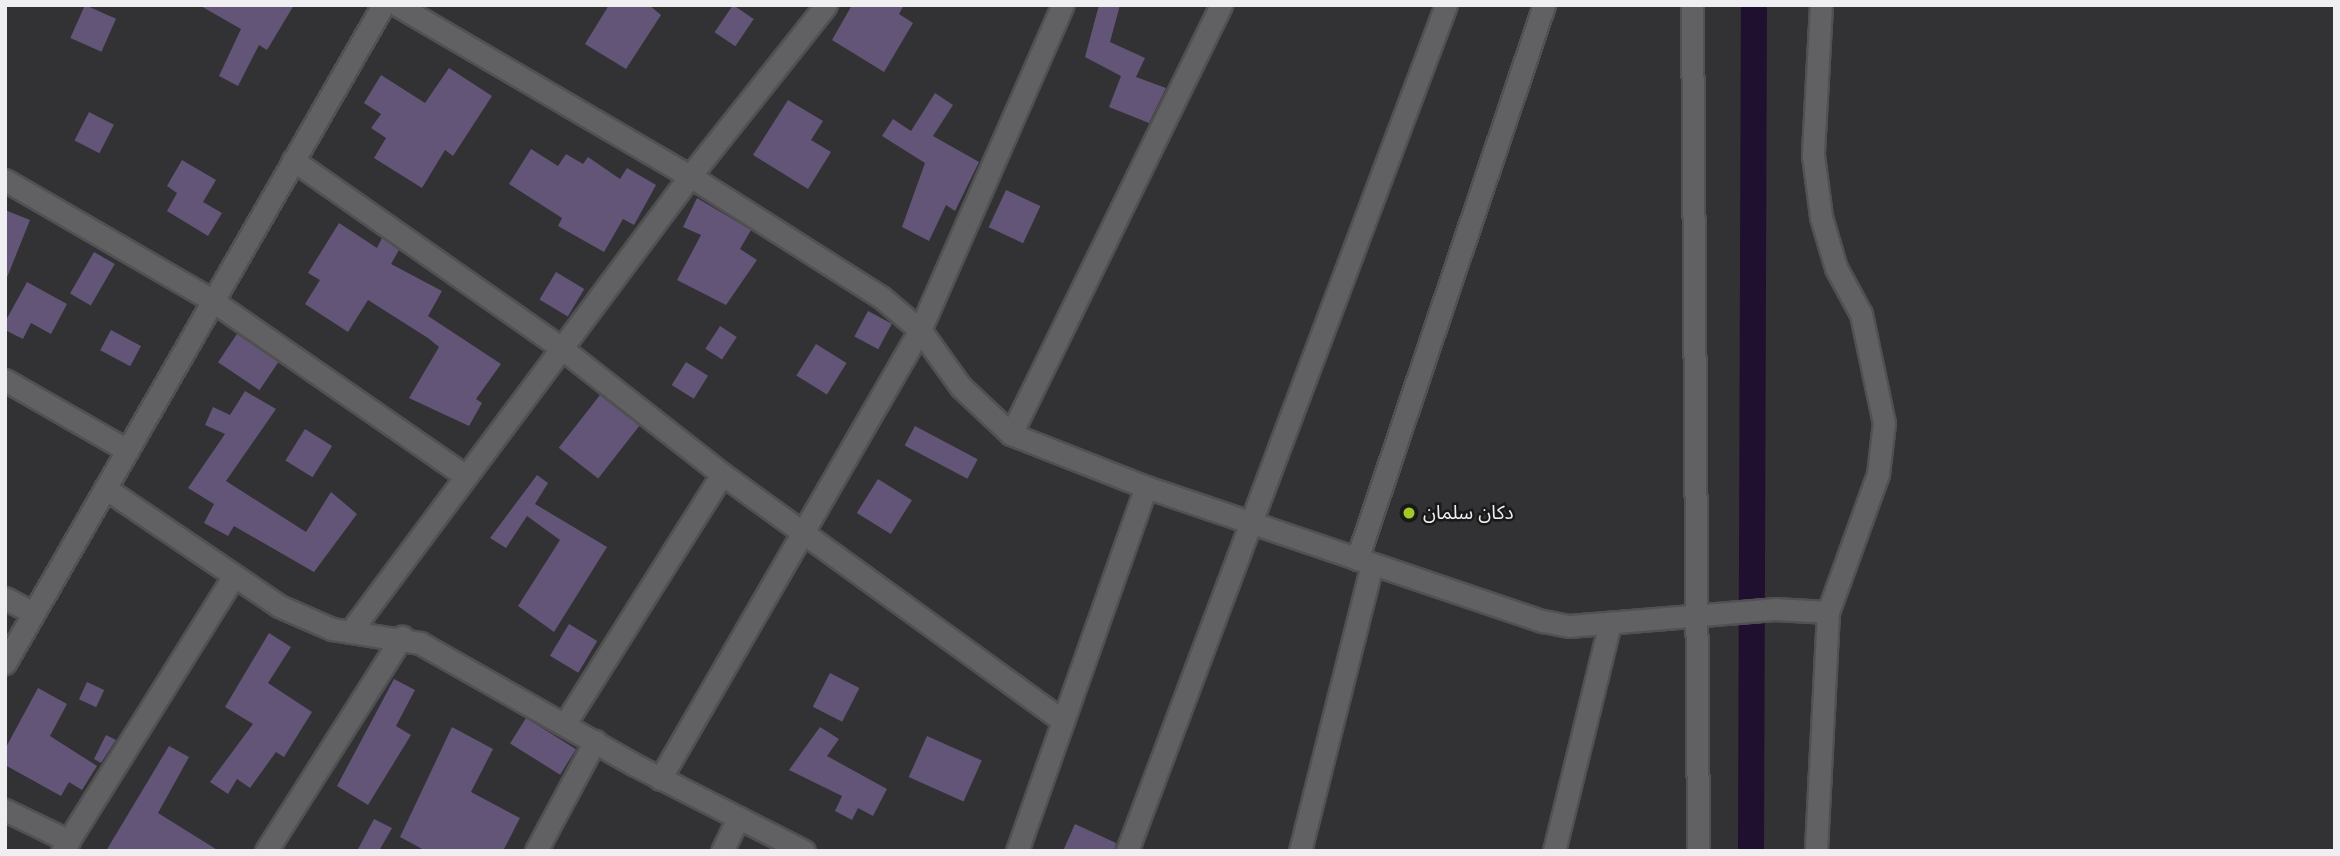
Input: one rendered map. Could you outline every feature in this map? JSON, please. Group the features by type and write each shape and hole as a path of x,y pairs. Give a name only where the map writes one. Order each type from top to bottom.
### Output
{"street":[{"path":"5,663 210,299 383,5"},
{"path":"397,5 690,176 881,297 920,330 961,387 1011,434 1146,487 1255,521 1365,562 1543,621 1610,623 1774,609 1828,612"},
{"path":"350,632 464,475 690,176 827,5"},
{"path":"660,779 920,330 1063,5"},
{"path":"1011,434 1222,5"},
{"path":"1127,851 1255,521 1446,5"},
{"path":"1300,851 1365,562 1544,5"},
{"path":"1692,5 1698,851"},
{"path":"1816,851 1828,612 1878,474 1884,423 1861,314 1836,268 1821,218 1813,155 1821,5"},
{"path":"293,160 561,347 722,474 1060,719"},
{"path":"5,180 210,299 464,475"},
{"path":"5,380 127,450"},
{"path":"566,722 722,474"},
{"path":"1017,851 1060,719 1146,487"},
{"path":"105,488 233,578 314,623 350,632 402,637 566,722 660,779 804,851"},
{"path":"5,810 66,846 233,578"},
{"path":"5,598 33,614"},
{"path":"1554,851 1610,623"},
{"path":"266,851 402,637"},
{"path":"536,851 595,741"},
{"path":"722,851 738,818"}],"building":[{"path":"85,5 116,19 101,52 70,38"},
{"path":"199,5 294,5 267,50 259,45 238,86 219,76 241,29"},
{"path":"609,5 649,5 661,15 626,69 585,44"},
{"path":"733,5 754,19 735,46 715,32"},
{"path":"852,5 904,5 899,14 913,23 884,72 832,40"},
{"path":"1099,5 1120,5 1110,42 1145,58 1136,77 1166,88 1149,123 1109,107 1121,76 1085,57"},
{"path":"449,68 492,96 453,156 445,150 422,188 374,158 386,138 371,128 381,114 364,103 381,75 425,103"},
{"path":"935,93 953,105 933,136 979,162 955,211 946,205 929,241 902,227 925,163 882,136 893,119 911,131"},
{"path":"788,100 823,121 811,140 831,152 808,189 753,155"},
{"path":"89,112 114,125 99,153 74,141"},
{"path":"531,149 558,166 566,154 583,164 588,157 620,179 627,168 656,185 634,225 623,219 604,252 558,226 562,218 509,184"},
{"path":"182,160 216,180 203,202 222,213 208,236 167,211 177,193 167,186"},
{"path":"1006,190 1040,206 1023,243 989,227"},
{"path":"697,198 751,230 740,249 757,260 726,305 677,280 701,235 683,227"},
{"path":"5,210 30,220 6,280 5,280"},
{"path":"339,223 377,248 382,238 399,250 391,264 442,291 428,316 501,364 476,399 482,403 469,426 409,398 439,347 428,338 368,300 348,332 305,304 320,280 308,273"},
{"path":"94,252 115,264 91,306 70,294"},
{"path":"556,272 584,289 568,316 540,299"},
{"path":"27,282 67,304 51,334 31,323 23,339 5,330 5,322"},
{"path":"868,311 892,324 878,349 854,337"},
{"path":"720,326 737,337 722,360 705,349"},
{"path":"111,330 141,346 130,366 100,350"},
{"path":"237,334 278,362 259,390 218,362"},
{"path":"816,344 847,363 827,394 796,375"},
{"path":"686,362 708,376 694,399 672,385"},
{"path":"245,391 276,409 226,481 306,532 331,492 357,514 314,572 234,526 228,536 204,523 214,504 188,488 225,434 205,425 213,407 230,415"},
{"path":"600,395 639,426 598,479 559,448"},
{"path":"915,426 978,459 967,479 905,445"},
{"path":"305,429 332,446 313,477 285,460"},
{"path":"537,475 548,483 535,504 607,547 554,632 518,606 560,540 527,516 506,548 490,538"},
{"path":"878,479 912,500 891,534 857,513"},
{"path":"569,624 597,641 578,673 550,656"},
{"path":"269,633 291,647 268,683 312,712 284,757 276,752 250,788 237,779 228,794 210,782 253,724 225,707"},
{"path":"830,673 859,688 842,722 813,707"},
{"path":"394,679 415,690 396,726 411,735 368,805 337,786"},
{"path":"87,682 104,690 96,707 79,699"},
{"path":"38,688 67,704 50,736 97,766 82,790 69,782 61,796 5,765 5,749"},
{"path":"526,718 576,749 560,775 510,743"},
{"path":"452,727 493,749 471,792 520,818 503,851 426,851 400,837"},
{"path":"820,727 839,739 827,756 887,789 873,816 858,808 852,820 835,811 842,796 789,770"},
{"path":"106,735 116,740 101,763 94,759"},
{"path":"927,736 982,760 964,802 909,777"},
{"path":"169,746 189,757 158,813 219,851 106,851"},
{"path":"374,819 392,828 379,851 357,851"},
{"path":"1075,824 1116,843 1114,851 1063,851"}],"waterway":[{"path":"1751,851 1754,5"}],"place":[{"name":"دكان سلمان","path":"1409,513"}]}
